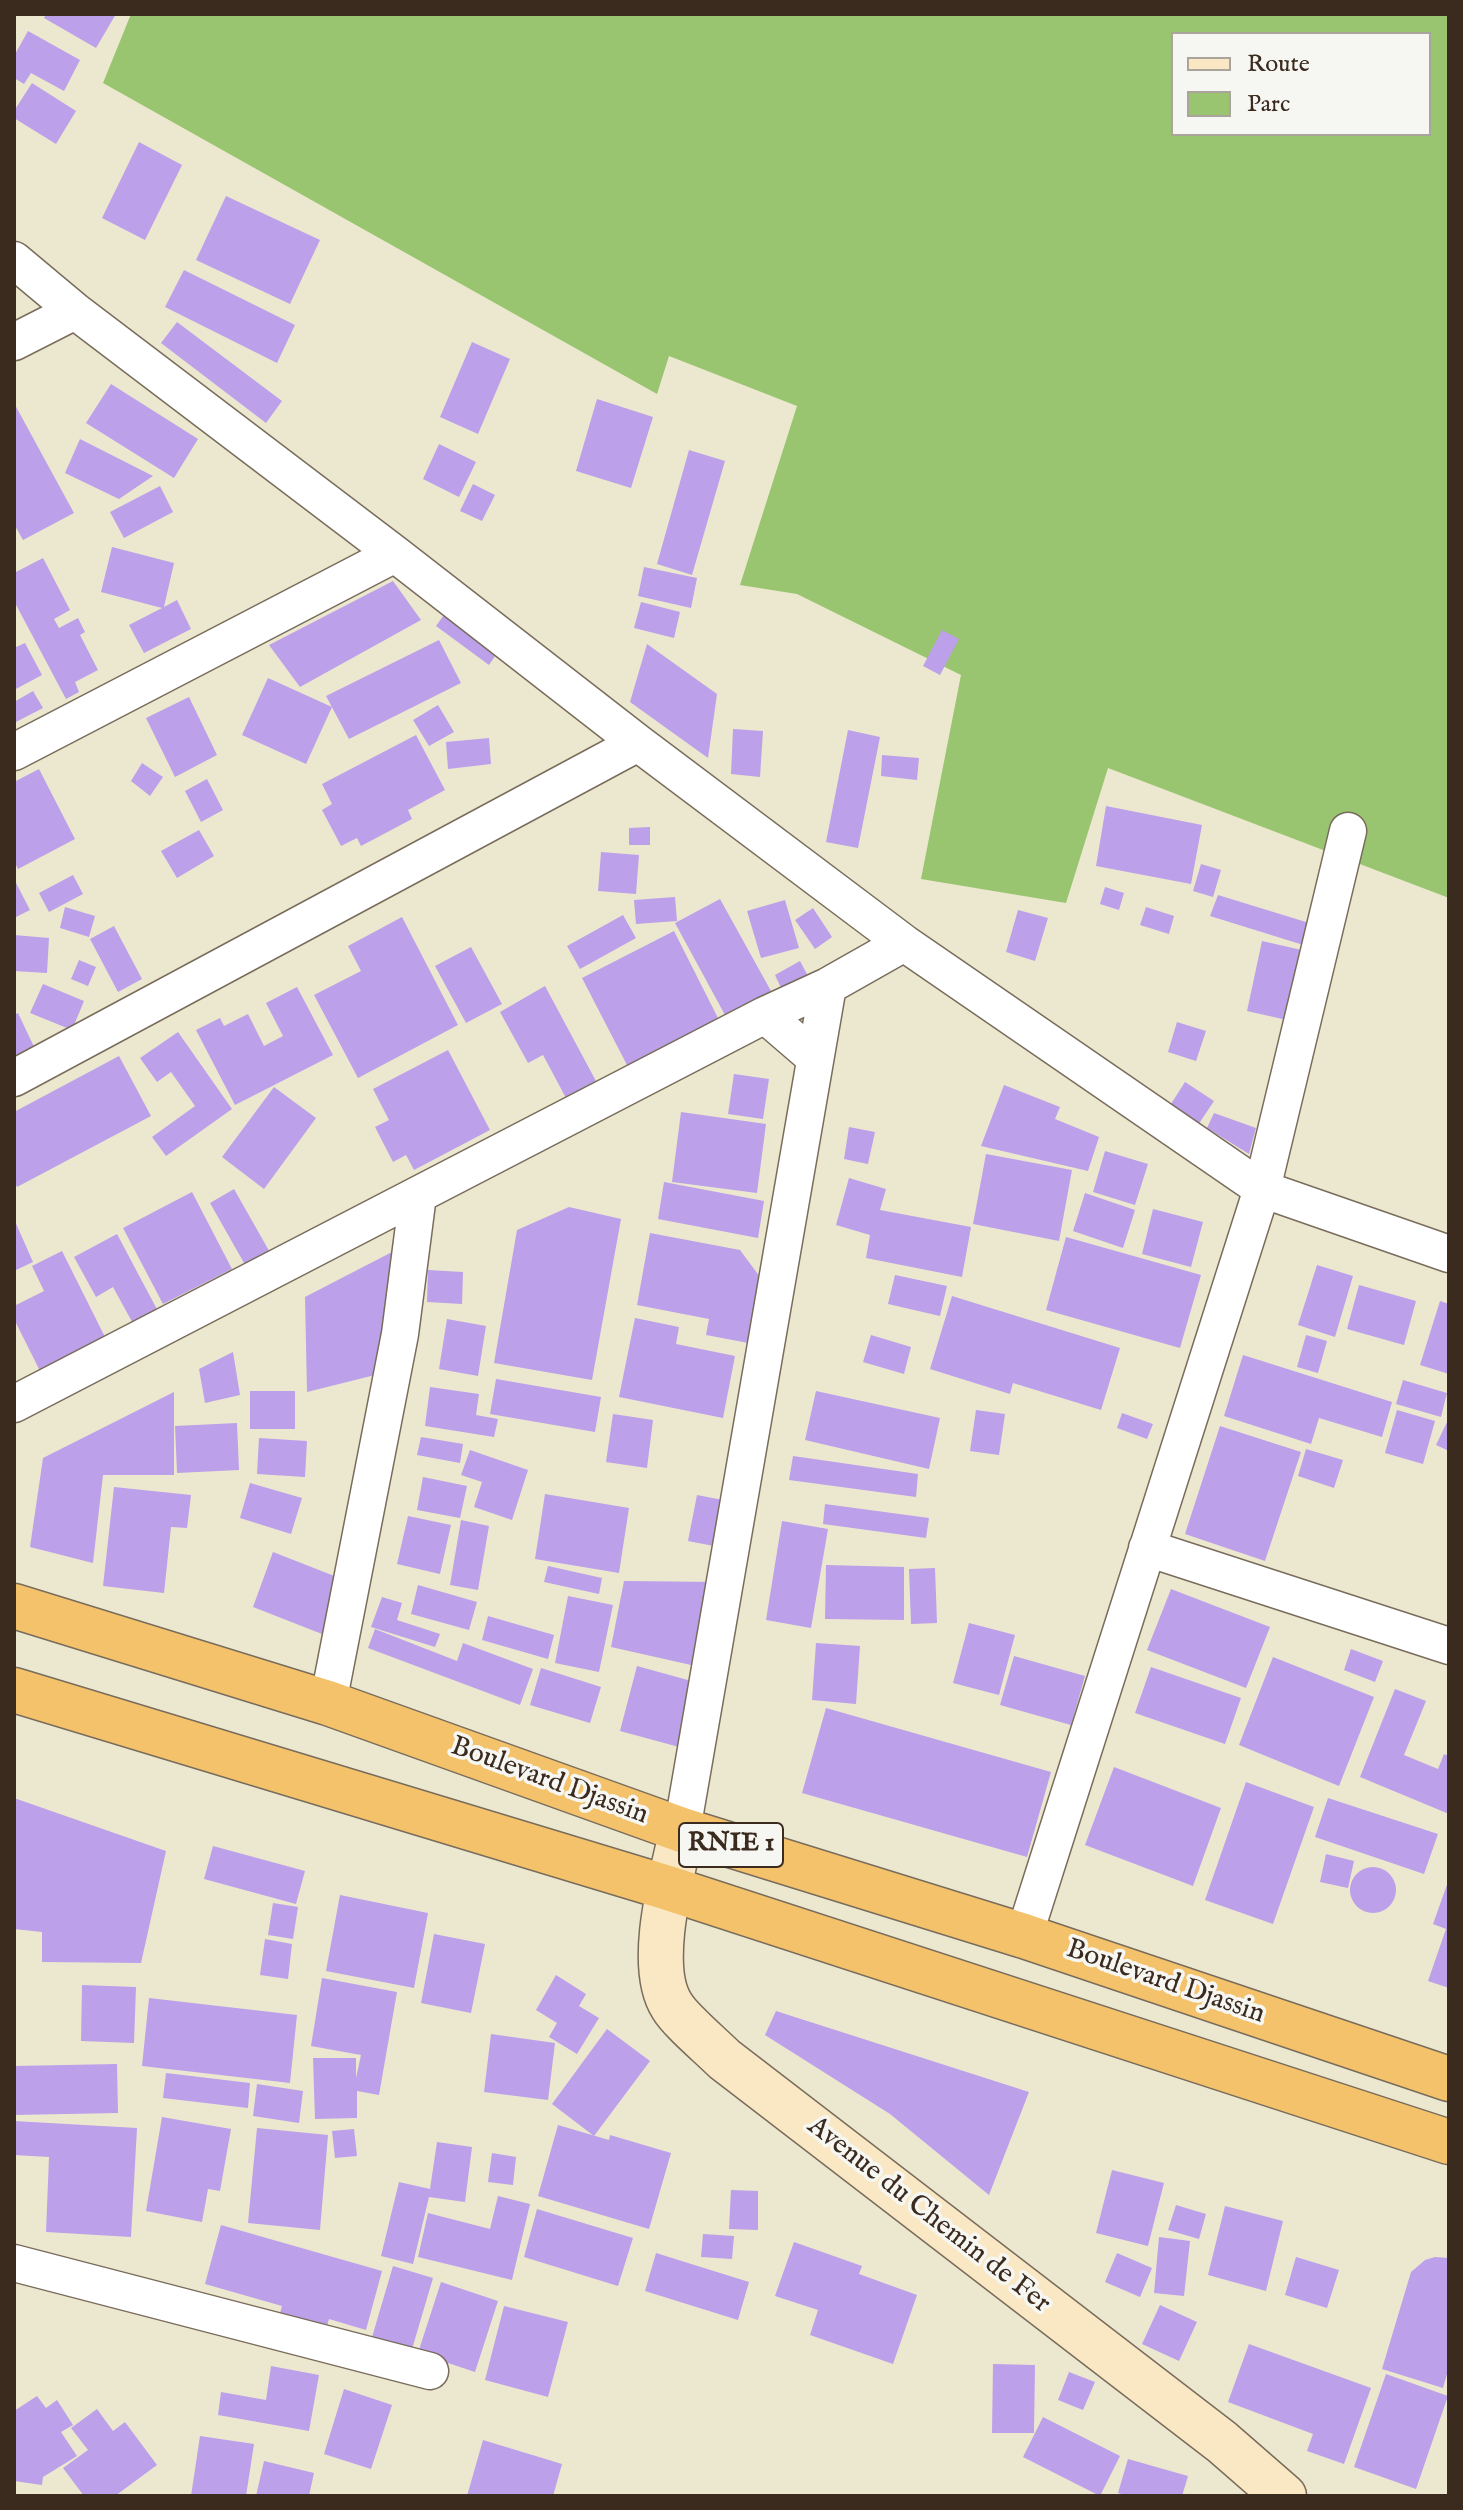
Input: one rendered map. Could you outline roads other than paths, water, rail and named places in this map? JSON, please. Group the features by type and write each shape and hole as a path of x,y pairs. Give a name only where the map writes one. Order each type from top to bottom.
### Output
{"highway":[{"name":"Boulevard Djassin","path":"14,1606 328,1703 682,1830 1024,1936 1449,2079"},
{"name":"RNIE 1","path":"14,1690 668,1888 1449,2142"}],"street":[{"path":"14,260 75,311 904,943 1262,1189 1449,1254"},
{"path":"14,342 75,311"},
{"path":"14,752 395,554"},
{"path":"14,1078 638,743"},
{"path":"1024,1936 1262,1189 1348,831"},
{"path":"14,1404 765,1015 828,986 904,943"},
{"path":"682,1830 828,986"},
{"path":"765,1015 815,1058"},
{"path":"328,1703 400,1334 418,1195"},
{"path":"1147,1548 1449,1646"},
{"name":"Avenue du Chemin de Fer","path":"682,1830 668,1888 659,1968 671,2006 724,2059 1222,2442 1284,2496"},
{"path":"14,2263 430,2371"}]}
